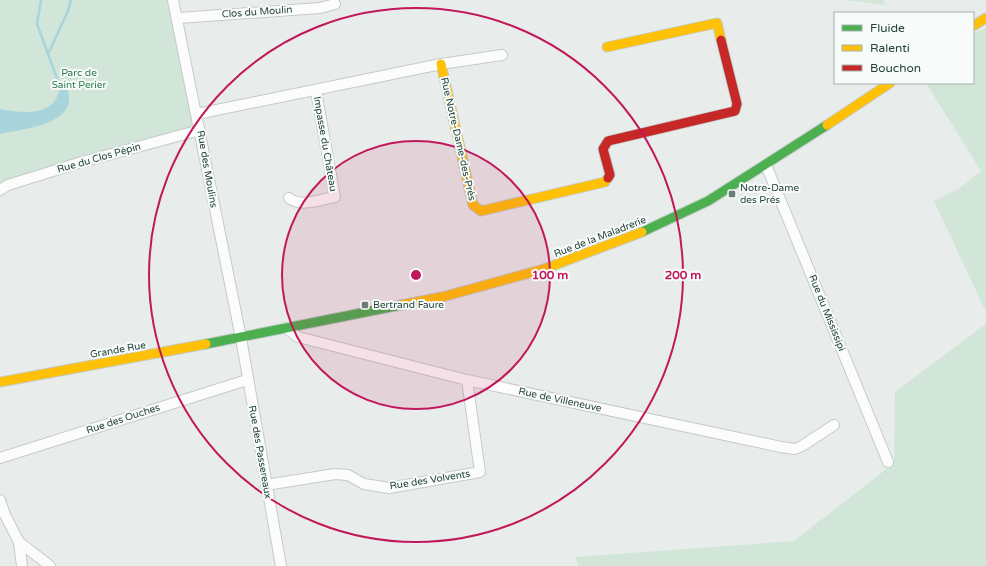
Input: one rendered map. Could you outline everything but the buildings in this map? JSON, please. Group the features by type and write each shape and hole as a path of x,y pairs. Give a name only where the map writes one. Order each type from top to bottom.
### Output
{"main road":[{"path":"974,25 986,18"},
{"name":"Rue Notre-Dame-des-Prés","path":"441,64 473,205 481,210 605,182 610,175 603,148 608,141 734,111 737,104 717,23 607,47"},
{"name":"Rue de la Maladrerie","path":"241,338 442,296 544,269 655,227 708,201 848,112 889,84"},
{"name":"Grande Rue","path":"0,382 241,338"}],"street":[{"name":"Rue des Moulins","path":"173,0 178,18 220,240 241,338"},
{"name":"Clos du Moulin","path":"178,18 320,8 336,4"},
{"name":"Rue Notre-Dame-des-Prés","path":"197,114 316,91 441,64 502,55"},
{"name":"Impasse du Château","path":"289,198 293,202 303,203 335,197 316,91"},
{"name":"Rue du Clos Pépin","path":"0,190 8,185 82,162 200,130"},
{"name":"Rue du Mississipi","path":"766,165 888,462"},
{"name":"Rue de Villeneuve","path":"286,328 298,337 467,380 707,432 795,449 834,425"},
{"name":"Rue des Passereaux","path":"241,338 247,380 281,566"},
{"name":"Rue des Ouches","path":"0,458 247,380"},
{"name":"Rue des Volvents","path":"266,485 335,474 348,475 364,484 389,488 480,472 467,380"},
{"path":"0,500 5,515 19,542 22,566"},
{"path":"19,542 50,566"}],"green space":[{"name":"Parc de Saint Perier","path":"0,0 167,0 179,48 195,127 0,186"},
{"path":"846,0 883,0 885,5"},
{"path":"986,28 986,312 934,201 960,188 981,171 927,84 974,84 974,34"},
{"path":"986,324 986,566 578,566 576,557 794,541 894,463 895,392"}],"water":[{"path":"63,88 67,88 69,100 66,110 58,117 48,123 35,127 0,134 0,109 28,112 41,110 53,103"}],"waterway":[{"path":"41,0 37,24 62,92"},
{"path":"49,52 68,11 71,0"}],"traffic: fast":[{"path":"642,232 708,201 827,125"},
{"path":"206,344 401,305"}],"traffic: slow":[{"path":"974,25 986,18"},
{"path":"607,47 717,23 721,40"},
{"path":"441,64 473,205 481,211 605,182 608,178"},
{"path":"827,125 888,84"},
{"path":"401,305 442,297 544,269 642,232"},
{"path":"0,382 206,344"}],"traffic: jam":[{"path":"608,178 610,175 603,149 608,141 735,111 737,104 721,40"}],"place":[{"name":"Notre-Dame des Prés","path":"732,194"},
{"name":"Bertrand Faure","path":"365,305"}]}
